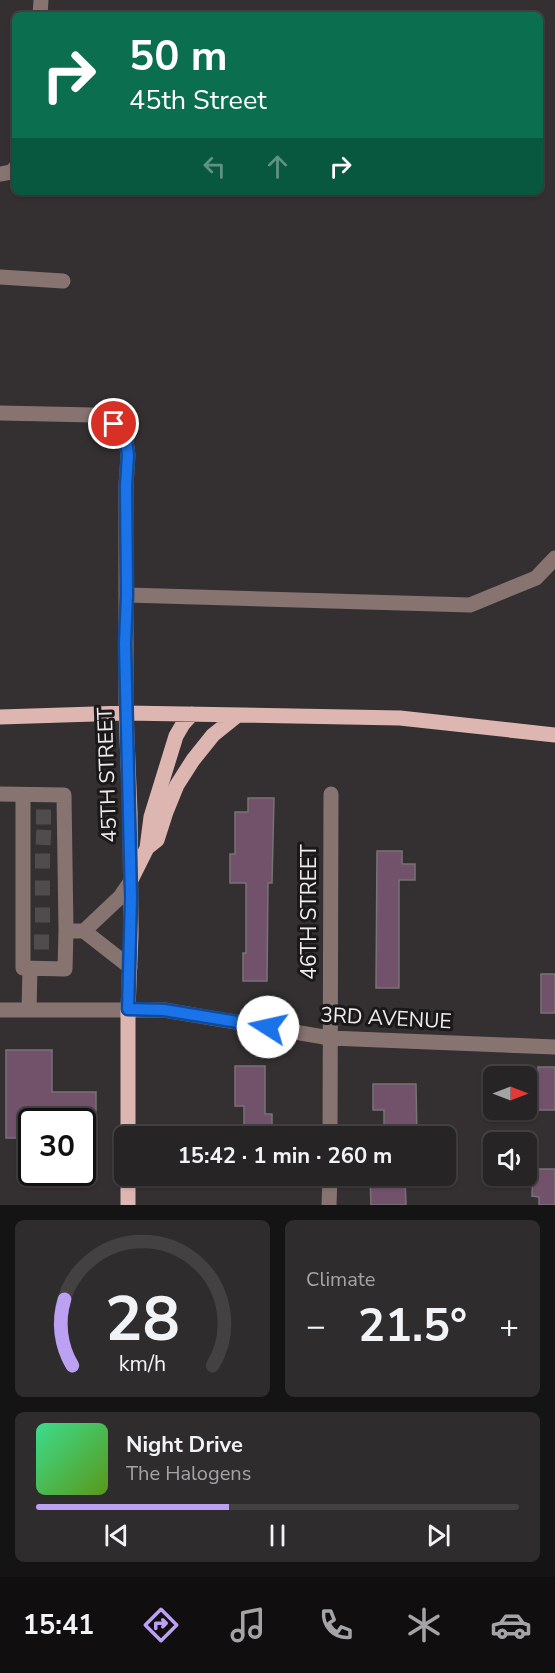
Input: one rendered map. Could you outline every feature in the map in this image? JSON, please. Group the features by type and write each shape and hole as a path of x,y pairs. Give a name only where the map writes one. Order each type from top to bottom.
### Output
{"main road":[{"path":"0,717 126,713 400,718 555,735"},
{"name":"45TH STREET","path":"126,713 130,881 128,1126"},
{"path":"130,881 147,848 152,817 177,736 183,724 192,714"},
{"path":"147,848 157,840 177,785 193,760 213,735 238,715"},
{"path":"128,1186 128,1205"}],"street":[{"path":"0,277 63,281"},
{"name":"45TH STREET","path":"0,413 93,415 114,424 125,434 128,455 126,713"},
{"path":"127,595 470,605 536,578 555,558"},
{"path":"0,794 64,795 59,838 61,929 65,969 23,968 28,942 30,837 30,817 23,795"},
{"name":"46TH STREET","path":"330,1126 331,794"},
{"path":"84,931 120,897 130,881"},
{"path":"61,929 84,931 130,967"},
{"path":"29,1010 30,968"},
{"name":"3RD AVENUE","path":"0,1010 164,1010 330,1038 555,1047"},
{"path":"329,1205 330,1186"}],"building":[{"path":"248,798 274,798 272,883 268,883 267,981 243,981 243,953 246,953 246,883 230,883 230,854 235,854 235,812 248,812"},
{"path":"377,851 402,851 402,864 415,864 415,880 399,880 399,988 376,988"},
{"path":"541,974 555,974 555,1013 541,1013"},
{"path":"6,1050 52,1050 52,1092 96,1092 96,1108 18,1108 18,1138 6,1138"},
{"path":"235,1066 265,1066 265,1114 272,1114 272,1126 244,1126 244,1106 235,1106"},
{"path":"538,1067 555,1067 555,1110 538,1110"},
{"path":"373,1084 416,1084 417,1126 384,1126 384,1110 373,1110"},
{"path":"537,1169 555,1169 555,1205 539,1205 539,1197 532,1196 532,1186 537,1186"},
{"path":"370,1186 405,1186 406,1205 371,1205"}],"tunnel":[{"path":"36,817 55,817"},
{"path":"36,837 54,838"},
{"path":"35,861 54,861"},
{"path":"35,888 54,888"},
{"path":"35,915 53,915"},
{"path":"34,942 54,942"}],"route":[{"path":"114,424 125,434 128,455 125,644 131,934 128,1009 164,1010 268,1027"}]}
